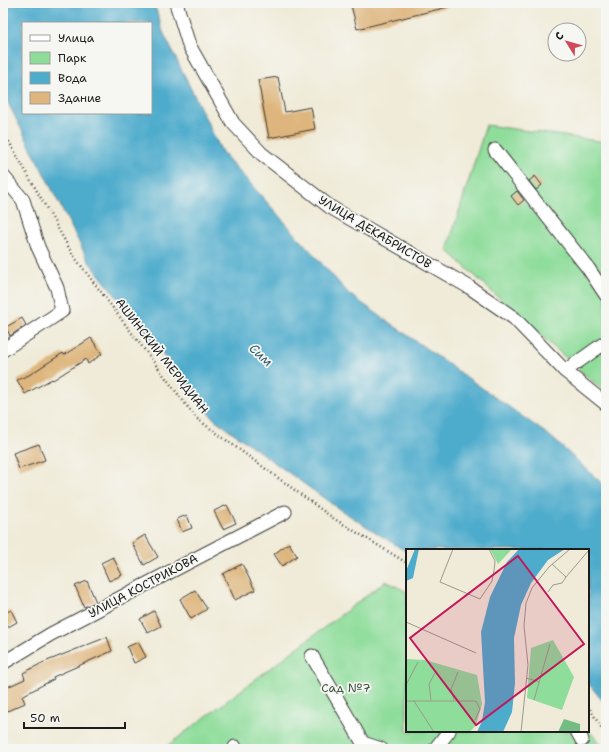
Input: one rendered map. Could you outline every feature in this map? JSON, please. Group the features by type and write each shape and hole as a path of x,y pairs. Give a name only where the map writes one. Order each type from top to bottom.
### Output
{"street":[{"name":"УЛИЦА ДЕКАБРИСТОВ","path":"176,3 189,45 233,123 262,154 330,207 470,287 514,318 565,371 606,404"},
{"path":"495,150 588,268 606,295"},
{"path":"3,176 24,200 38,247 57,288 62,311 3,350"},
{"path":"565,371 606,342"},
{"name":"УЛИЦА КОСТРИКОВА","path":"3,662 51,634 285,512"},
{"path":"312,656 363,743 381,749"},
{"path":"435,749 448,732"}],"path":[{"name":"АШИНСКИЙ МЕРИДИАН","path":"3,131 73,255 196,418 333,518 406,562"},
{"path":"589,708 606,735"}],"green space":[{"path":"486,125 606,142 606,393 515,313 447,250"},
{"name":"Сад №7","path":"386,581 406,591 406,732 589,732 589,730 604,749 163,749"}],"water":[{"name":"Сим","path":"3,3 154,3 163,32 222,152 349,294 550,436 606,487 606,705 589,684 589,549 406,549 406,551 339,509 214,419 89,262 3,93"}],"building":[{"path":"358,3 447,3 448,7 357,29 351,5"},
{"path":"278,77 285,112 311,107 315,129 269,138 258,80"},
{"path":"535,176 542,185 536,190 529,181"},
{"path":"517,191 524,200 518,205 511,196"},
{"path":"22,318 26,325 10,336 6,327"},
{"path":"91,338 102,354 88,364 86,359 53,380 52,379 25,394 17,380 29,375 63,353 64,355"},
{"path":"39,444 45,460 19,469 13,453"},
{"path":"227,505 236,523 223,529 214,511"},
{"path":"187,515 192,528 182,532 177,519"},
{"path":"145,535 158,557 144,565 132,543"},
{"path":"289,543 297,556 282,566 274,554"},
{"path":"113,557 122,575 109,581 101,563"},
{"path":"242,564 255,590 235,600 223,574"},
{"path":"87,581 96,602 84,607 75,586"},
{"path":"195,590 207,609 191,619 180,599"},
{"path":"11,610 17,622 3,630 3,614"},
{"path":"154,611 161,626 148,633 140,619"},
{"path":"107,637 112,651 53,677 54,679 22,696 25,703 3,713 3,689 25,679 23,673 42,663"},
{"path":"138,642 146,657 134,663 127,647"}]}
